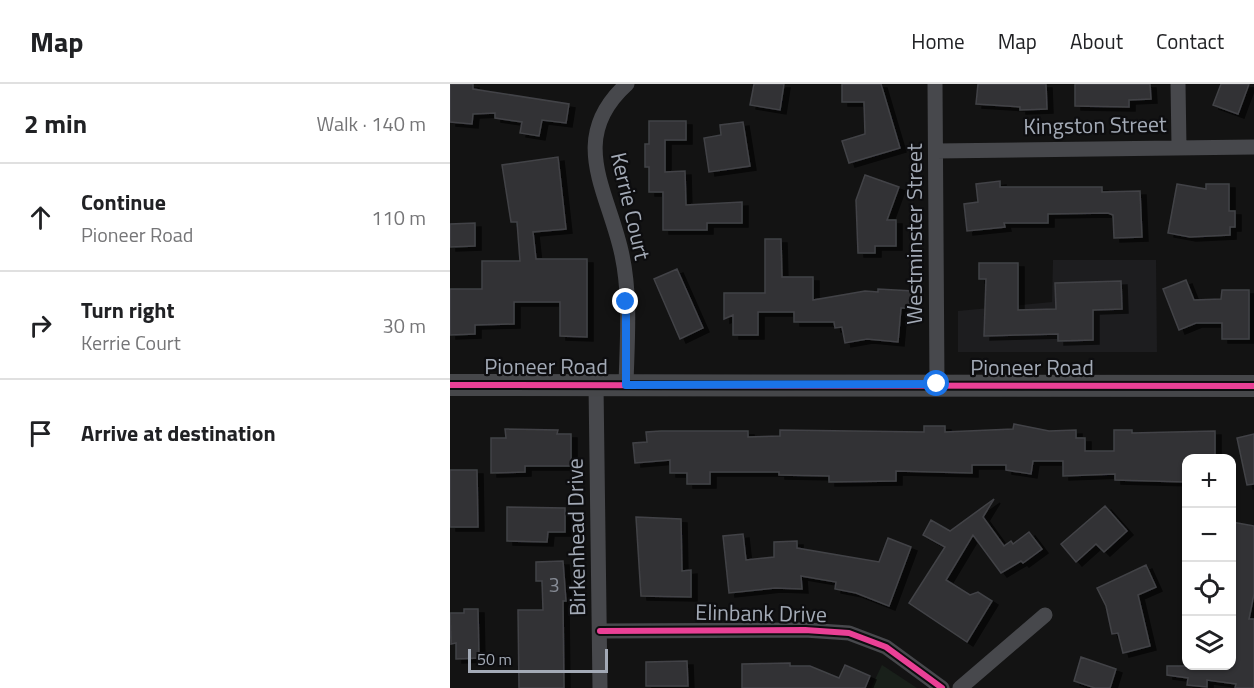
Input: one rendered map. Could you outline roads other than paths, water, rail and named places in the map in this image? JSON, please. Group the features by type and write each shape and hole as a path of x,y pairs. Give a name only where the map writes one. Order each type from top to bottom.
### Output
{"main road":[{"name":"Pioneer Road","path":"450,385 1254,386"}],"street":[{"name":"Kerrie Court","path":"626,385 626,302 622,255 597,178 594,149 599,122 609,105 627,84"},
{"name":"Westminster Street","path":"935,84 937,384"},
{"path":"1178,84 1179,146"},
{"name":"Kingston Street","path":"936,151 1179,146 1254,147"},
{"name":"Birkenhead Drive","path":"596,385 600,688"},
{"path":"960,688 1045,615"},
{"name":"Elinbank Drive","path":"600,631 805,630 849,633 886,646 942,688"}]}
